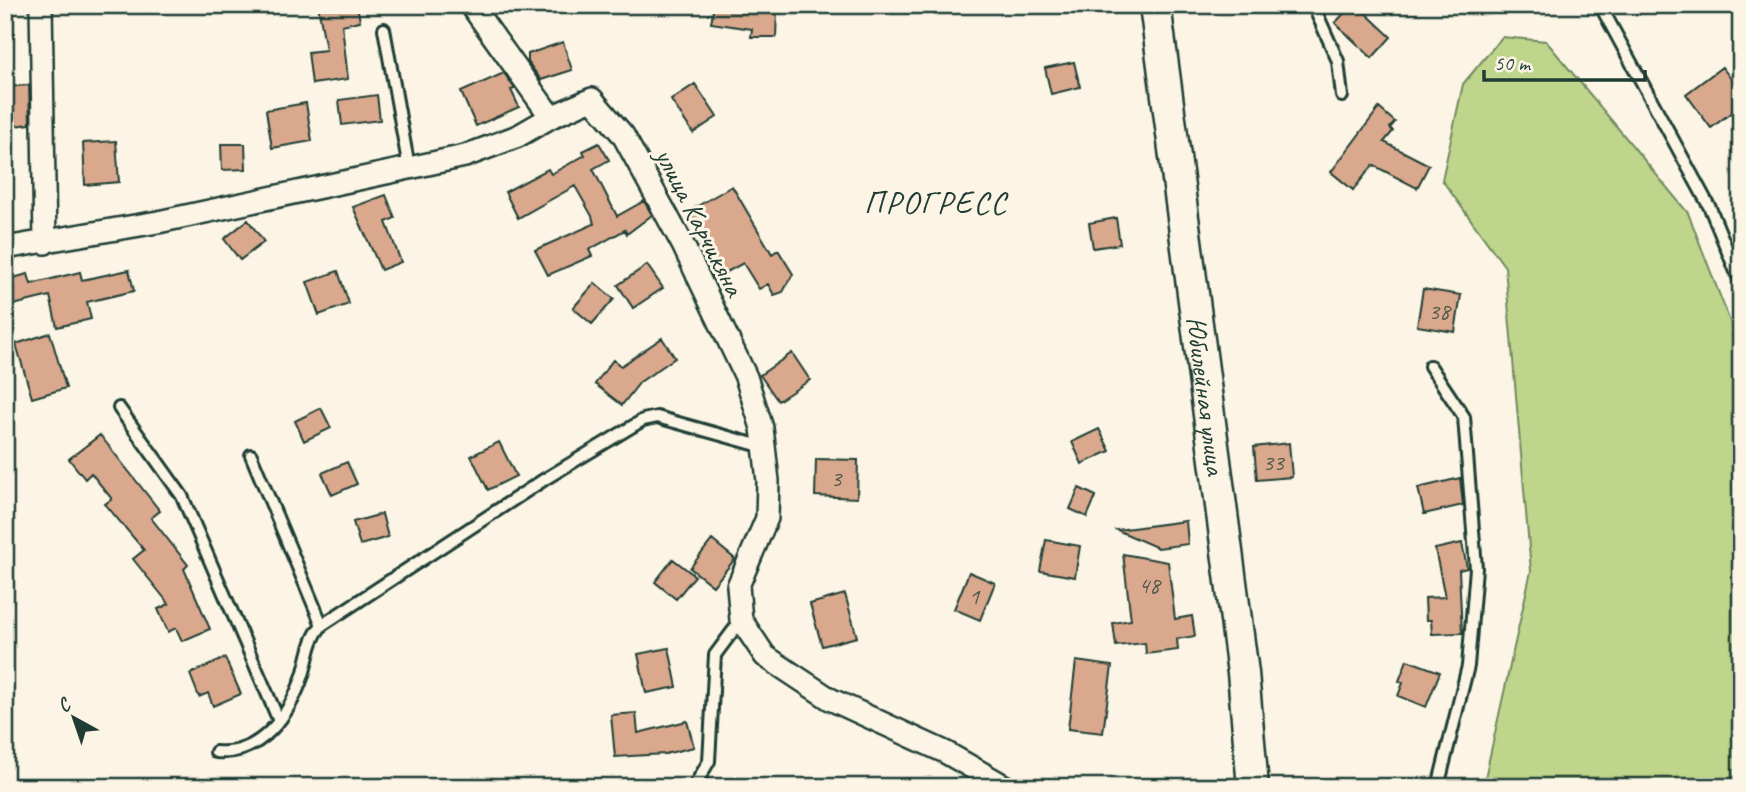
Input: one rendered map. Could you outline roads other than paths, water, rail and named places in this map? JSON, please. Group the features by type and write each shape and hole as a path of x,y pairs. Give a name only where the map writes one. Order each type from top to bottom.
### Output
{"street":[{"path":"41,5 46,243"},
{"path":"471,5 551,117"},
{"name":"Юбилейная улица","path":"1156,5 1243,673 1253,787"},
{"name":"улица Карчикяна","path":"5,248 159,222 465,156 518,136 551,117 593,99 623,135 683,245 746,377 764,447 768,481 766,518 738,586 741,620 765,656 830,699 946,752 1006,787"}],"lane":[{"path":"1313,5 1338,61 1342,96"},
{"path":"1600,5 1710,208 1741,284"},
{"path":"384,29 409,168"},
{"path":"1430,366 1464,417 1476,568 1468,666 1438,787"},
{"path":"119,408 182,496 279,721"},
{"path":"216,752 234,754 251,747 279,721 290,706 303,674 312,636 322,625 545,479 643,420 657,417 764,447"},
{"path":"251,455 322,625"},
{"path":"694,787 709,761 715,655 741,620"}],"district":[{"name":"ПРОГРЕСС","path":"936,202"}]}
